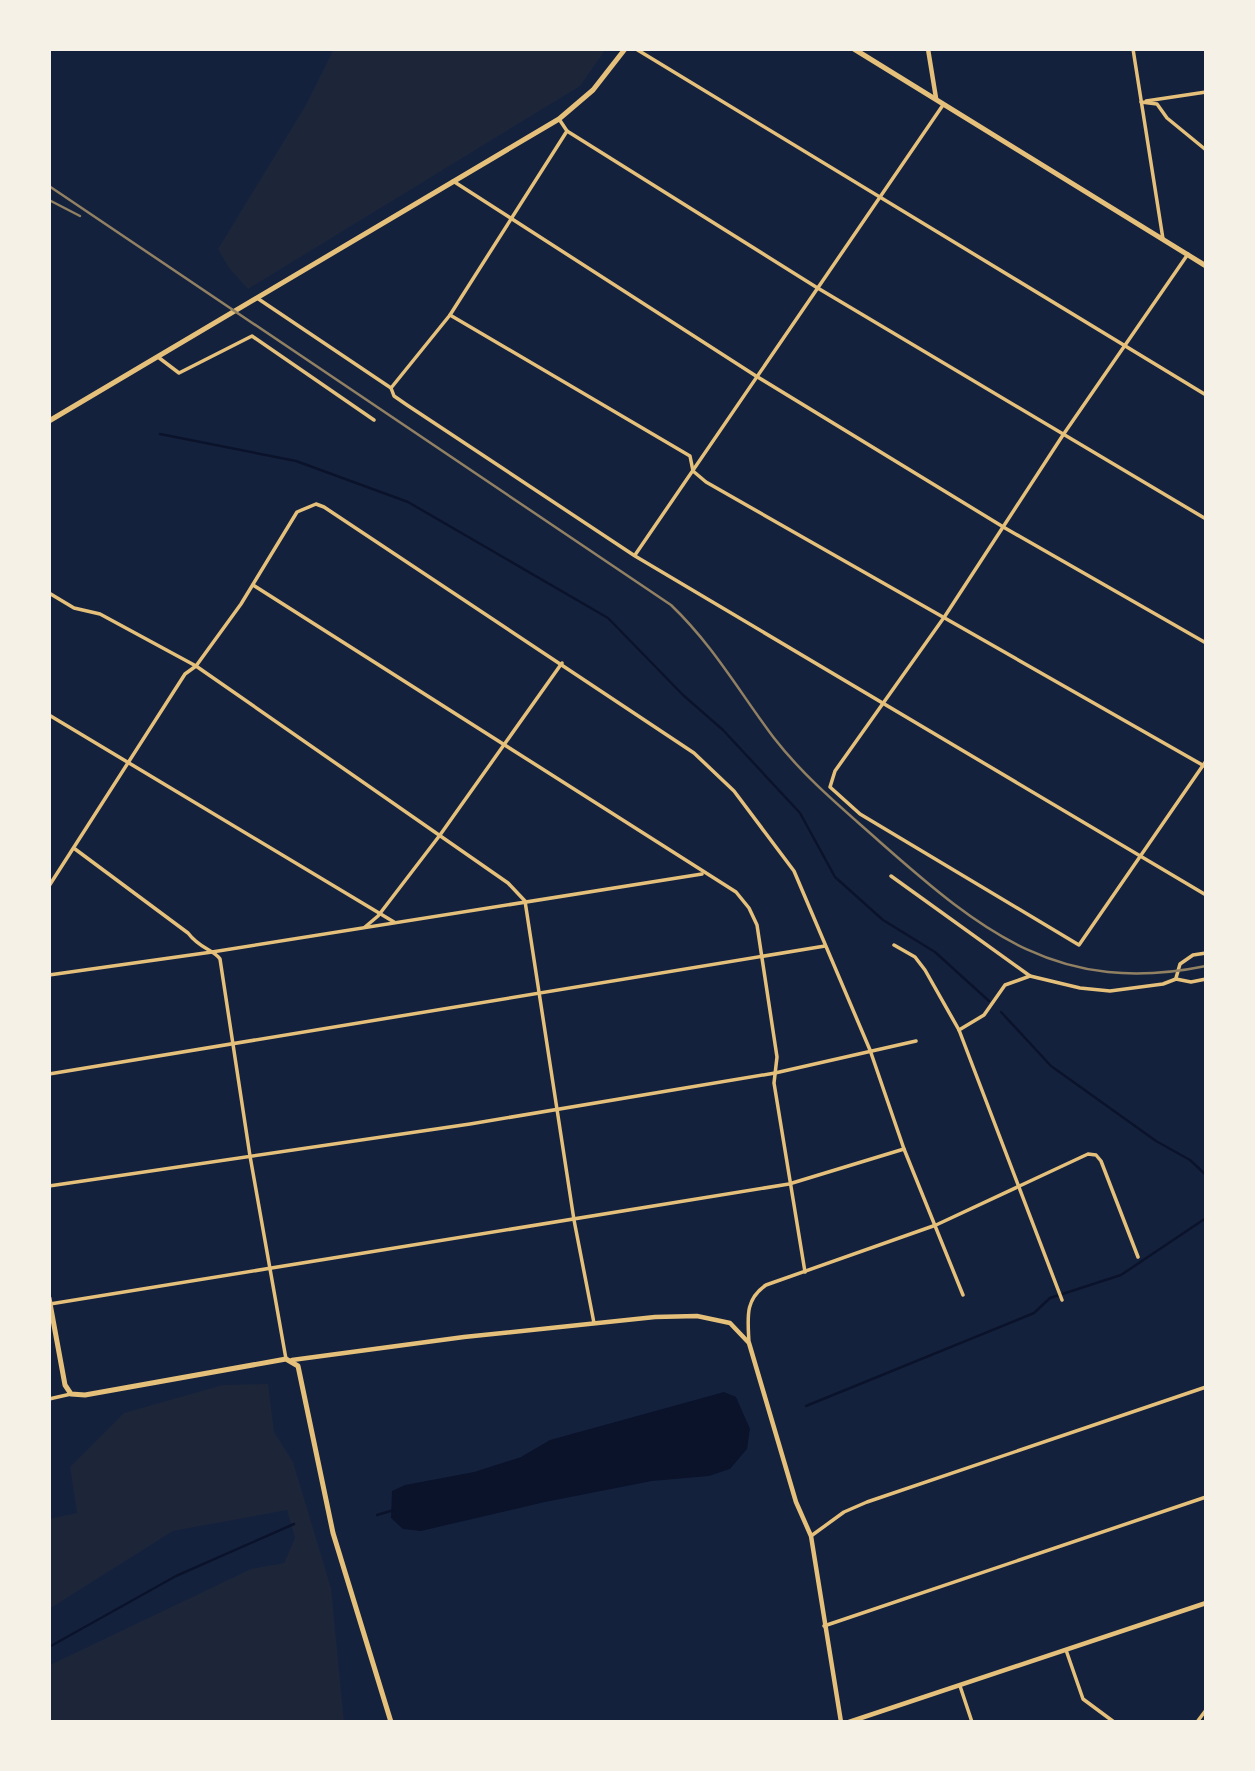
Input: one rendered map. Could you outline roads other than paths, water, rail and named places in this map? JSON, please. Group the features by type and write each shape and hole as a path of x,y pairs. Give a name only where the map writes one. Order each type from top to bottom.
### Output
{"main road":[{"path":"49,421 559,119 593,90 625,49"},
{"path":"854,49 1206,266"},
{"path":"49,1302 65,1385 71,1394 85,1395 289,1359 298,1366 333,1533 391,1722"}],"street":[{"path":"636,49 1206,395"},
{"path":"928,49 936,98"},
{"path":"1133,49 1163,239"},
{"path":"1141,102 1206,92"},
{"path":"1141,102 1157,104 1167,118 1206,150"},
{"path":"635,556 944,103"},
{"path":"559,119 567,131 816,287 1206,519"},
{"path":"391,388 450,315 567,131"},
{"path":"453,181 756,376 1005,528 1206,643"},
{"path":"450,315 690,456 692,471 706,482 945,616 1205,764 1079,945 860,814 830,787 835,771 945,616 1005,528 1063,435 1188,254"},
{"path":"257,298 391,388 394,396 407,405 635,556 886,702 1206,895"},
{"path":"158,357 179,373 252,336 374,420"},
{"path":"49,886 185,674 196,666 253,585 297,512 316,504 324,507 694,752 734,791 794,871 870,1050 904,1149 963,1295"},
{"path":"253,585 736,892 749,908 757,925 778,1057 774,1083 805,1272"},
{"path":"49,593 74,608 100,614 196,666 508,883 525,901 575,1220 595,1325"},
{"path":"363,929 378,916 440,835 562,663"},
{"path":"49,716 130,762 378,916 396,923"},
{"path":"75,849 188,933 197,945 220,959 250,1156 289,1359 464,1337 697,1316 730,1323 749,1343"},
{"path":"49,975 363,929 704,874"},
{"path":"891,876 1030,976 1080,988 1110,991 1163,984 1176,979 1191,982 1206,979"},
{"path":"894,945 920,964 958,1030 1062,1300"},
{"path":"49,1074 825,946"},
{"path":"1176,979 1180,964 1193,955 1206,953"},
{"path":"958,1030 984,1015 1004,985 1030,976"},
{"path":"49,1186 470,1124 558,1107 775,1073 916,1041"},
{"path":"49,1302 270,1269 789,1184 904,1149"},
{"path":"841,1722 811,1536 796,1502 749,1343 749,1305 754,1294 766,1285 936,1226 1088,1154 1096,1155 1101,1161 1138,1257"},
{"path":"811,1536 844,1512 867,1502 1206,1388"},
{"path":"49,1399 71,1394"},
{"path":"824,1626 1206,1497"},
{"path":"849,1722 1206,1603"},
{"path":"1066,1650 1083,1699 1114,1722"},
{"path":"960,1686 972,1722"},
{"path":"1197,1722 1206,1710"}],"waterway":[{"path":"160,434 296,461 408,502 608,618 683,695 723,730 800,813 835,877 883,920 935,952 989,1001"},
{"path":"1001,1012 1051,1066 1156,1141 1190,1160 1206,1175"},
{"path":"806,1406 1034,1313 1050,1298 1121,1275 1206,1218"},
{"path":"377,1515 394,1510"},
{"path":"49,1647 176,1576 294,1524"}],"railway":[{"path":"49,186 671,605 700,636 774,738 811,780 918,875 990,929 1027,949 1066,964 1108,972 1154,973 1206,966"},
{"path":"49,200 80,216"}]}
